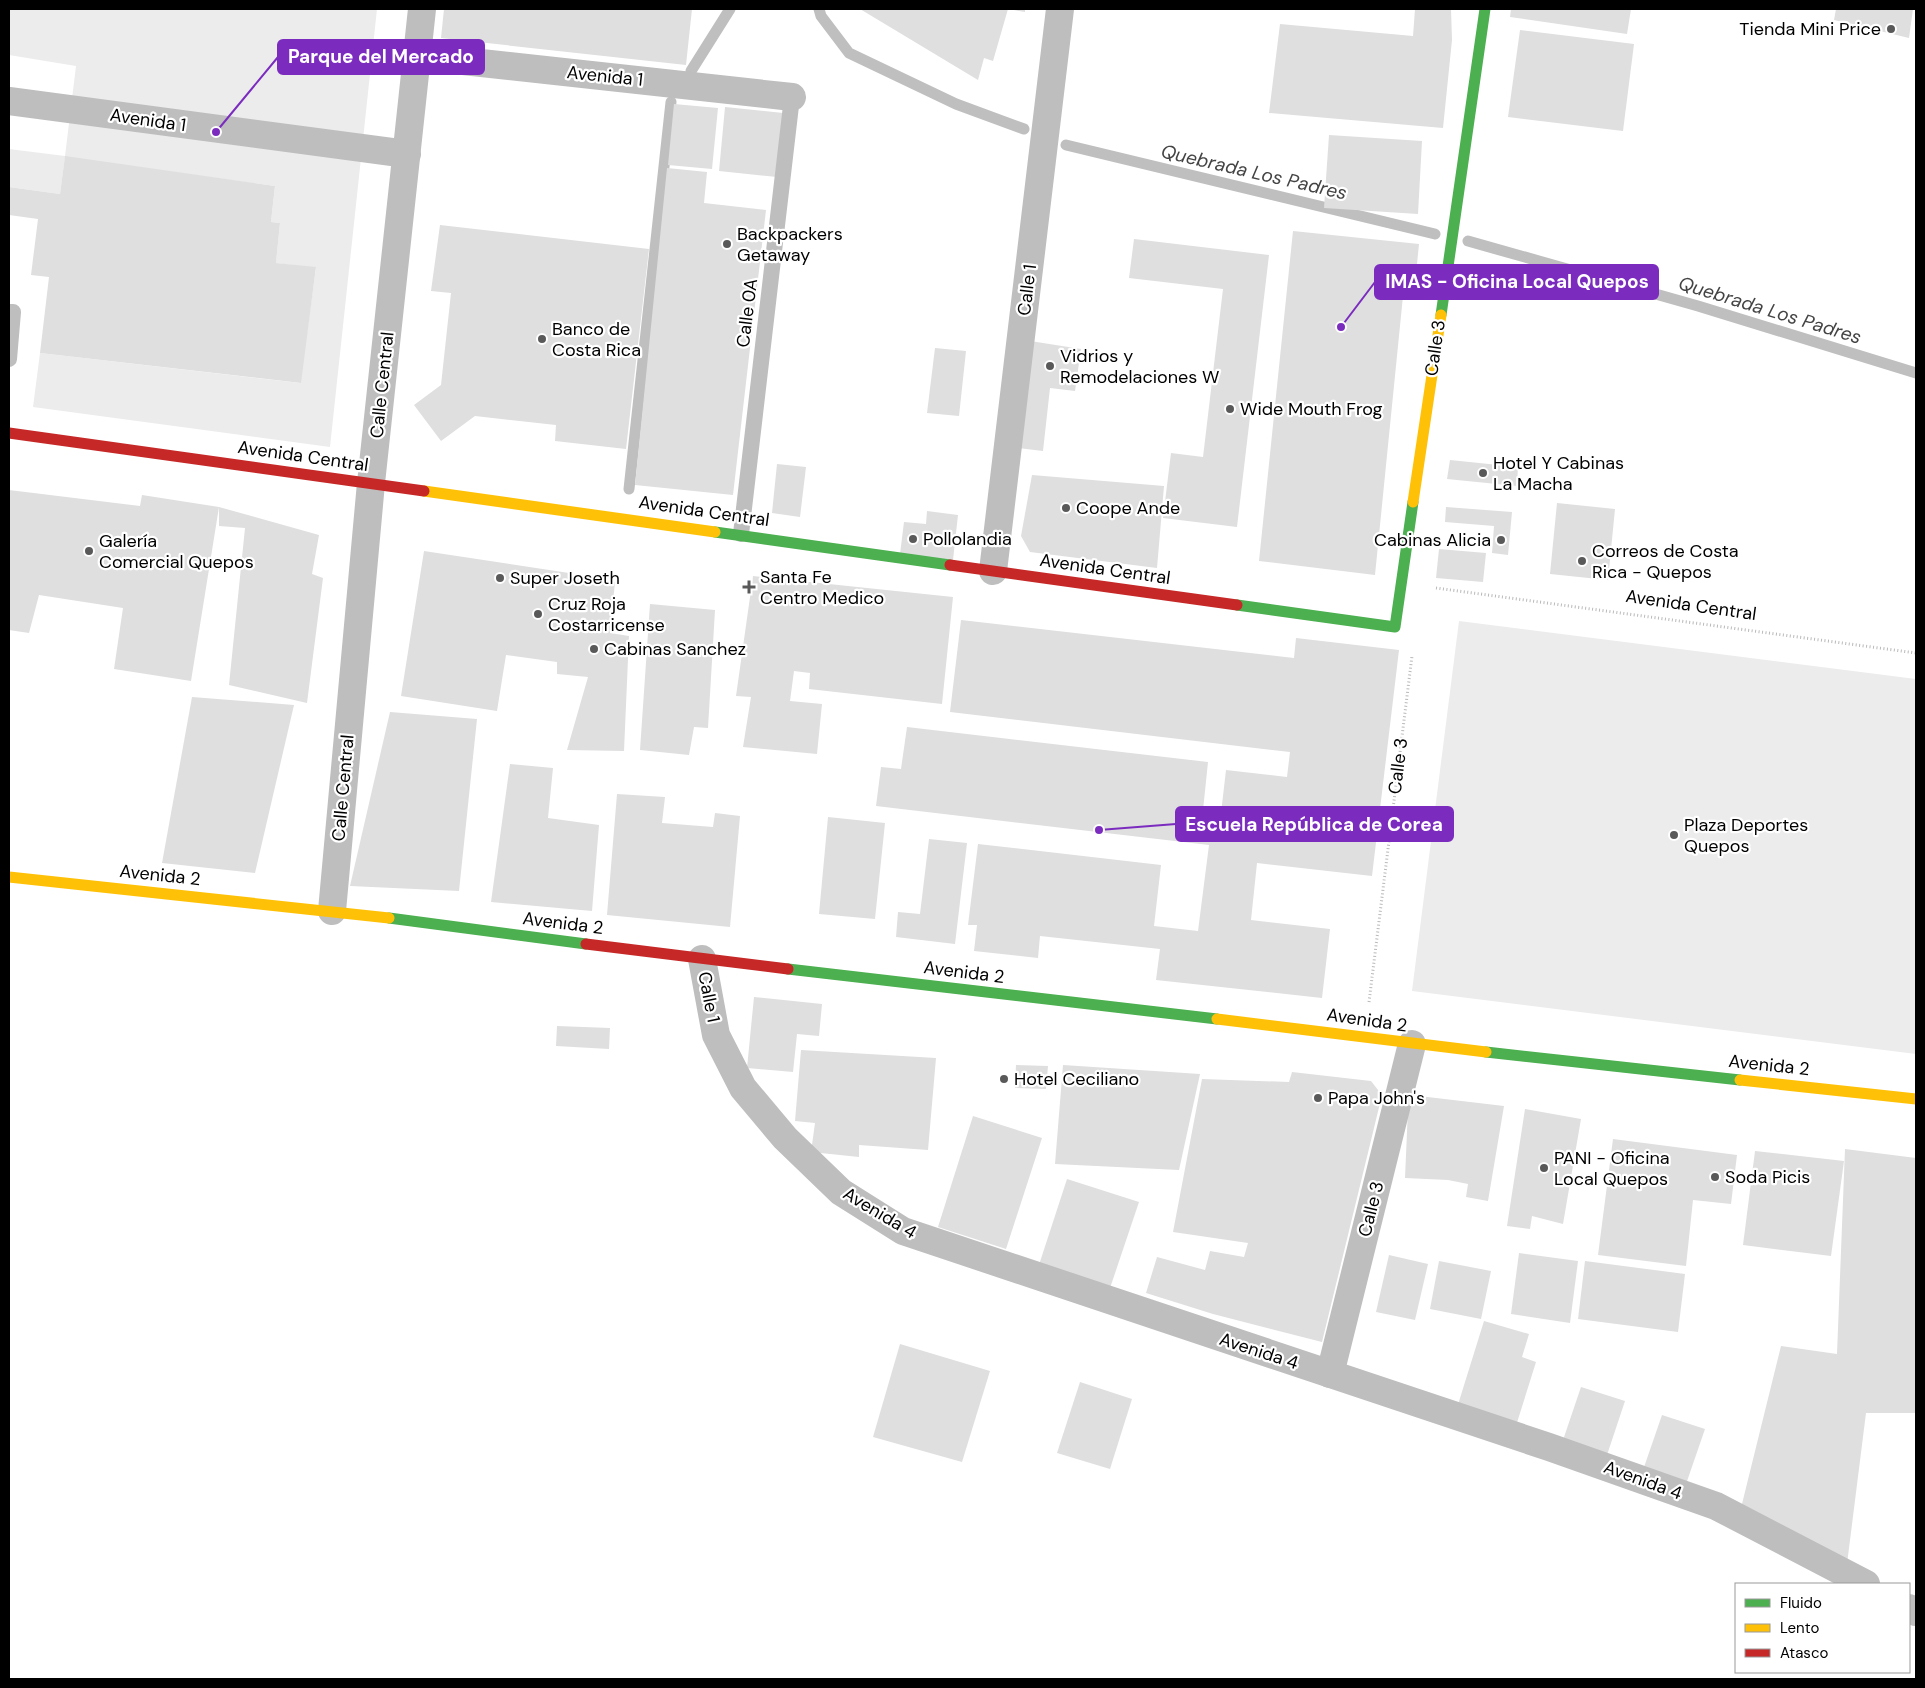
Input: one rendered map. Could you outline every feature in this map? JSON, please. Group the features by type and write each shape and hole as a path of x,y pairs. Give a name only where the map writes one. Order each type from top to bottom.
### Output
{"street":[{"name":"Calle Central","path":"332,911 371,483 422,9"},
{"name":"Calle 1","path":"993,571 1060,9"},
{"name":"Calle 3","path":"1395,627 1485,9"},
{"name":"Avenida 1","path":"417,56 792,97"},
{"name":"Avenida 1","path":"9,101 407,154"},
{"name":"Avenida Central","path":"9,433 1395,627"},
{"name":"Avenida 2","path":"9,878 332,911 702,959 1365,1036 1412,1044 1916,1099"},
{"name":"Calle 1","path":"702,959 716,1035"},
{"name":"Avenida 4","path":"716,1035 743,1088 785,1138 841,1192 903,1231 1550,1447 1716,1506 1864,1583"},
{"name":"Calle 3","path":"1330,1374 1412,1044"}],"lane":[{"name":"Calle 0A","path":"741,534 792,97"},
{"path":"9,312 13,312 9,358"}],"path":[{"name":"Avenida Central","path":"1401,584 1916,653"},
{"name":"Calle 3","path":"1365,1036 1412,654"}],"shaded area":[{"path":"9,9 377,9 330,447 33,407 40,353 300,383 316,268 276,263 280,223 271,222 275,186 65,157 60,194 9,187 9,149 65,156 76,66 9,55"},
{"name":"Plaza Deportes Quepos","path":"1459,621 1916,679 1916,1054 1412,991"}],"building":[{"path":"444,9 692,9 686,65 441,38"},
{"path":"860,9 1008,9 993,61 984,58 978,80"},
{"path":"1008,9 1025,9 1025,12"},
{"path":"1415,9 1451,9 1452,40 1443,128 1269,113 1280,24 1413,36"},
{"path":"1511,9 1631,9 1627,34 1510,17"},
{"name":"Tienda Mini Price","path":"1836,9 1913,9 1909,38 1834,20"},
{"path":"1520,30 1634,44 1623,131 1508,117"},
{"path":"674,104 718,108 712,169 668,165"},
{"path":"725,107 783,113 777,177 719,171"},
{"path":"1329,135 1422,141 1418,214 1324,208"},
{"path":"65,156 275,186 271,222 280,223 276,263 316,267 301,383 40,353 49,277 31,275 38,219 9,215 9,187 60,194"},
{"path":"667,168 707,172 704,203 766,210 733,495 635,485"},
{"name":"Banco de Costa Rica","path":"440,225 649,249 626,449 555,441 556,425 475,416 441,441 414,405 441,385 451,293 431,291"},
{"path":"1293,231 1419,244 1415,284 1387,281 1386,294 1403,296 1375,575 1259,561"},
{"name":"Wide Mouth Frog","path":"1134,239 1269,255 1237,527 1163,518 1171,453 1203,457 1223,289 1129,278"},
{"path":"1024,340 1081,349 1075,391 1050,388 1043,451 1010,447"},
{"path":"935,348 966,351 959,416 927,413"},
{"name":"Hotel Y Cabinas La Macha","path":"1450,460 1518,467 1517,486 1447,479"},
{"path":"777,464 806,467 800,517 772,513"},
{"path":"1032,475 1164,486 1157,568 1030,552 1021,536"},
{"path":"9,490 140,506 142,495 219,507 191,681 114,669 123,608 39,595 29,633 9,630"},
{"path":"1557,503 1615,509 1608,580 1550,574"},
{"path":"219,507 319,535 312,574 323,578 307,703 229,685 245,528 219,526"},
{"name":"Cabinas Alicia","path":"1446,507 1512,512 1508,555 1492,553 1494,526 1445,522"},
{"path":"927,511 958,515 953,560 900,554 904,522 926,524"},
{"path":"1439,549 1486,553 1483,582 1436,578"},
{"path":"424,551 569,573 615,582 610,633 629,636 624,751 567,750 588,677 557,674 557,662 506,655 497,711 401,696"},
{"path":"753,576 953,597 942,704 809,689 810,673 794,671 790,701 822,704 817,754 743,747 751,697 736,696"},
{"path":"650,604 715,610 708,728 694,727 689,755 640,750"},
{"path":"961,620 1294,658 1296,638 1399,650 1372,876 1257,863 1251,920 1330,929 1322,998 1156,980 1160,949 1040,936 1038,958 974,951 977,925 968,925 978,844 1161,865 1154,926 1198,931 1209,845 876,806 881,767 901,769 907,727 1208,762 1202,820 1220,822 1226,770 1287,777 1290,752 950,712"},
{"path":"192,697 294,705 255,873 162,863"},
{"path":"390,712 477,719 459,891 350,886"},
{"path":"510,764 553,768 548,818 599,825 592,911 491,902"},
{"path":"617,794 665,797 662,823 713,827 715,813 740,816 730,927 607,915"},
{"path":"828,817 885,823 875,919 819,914"},
{"path":"929,839 967,843 955,944 896,937 898,912 920,914"},
{"path":"754,997 822,1004 819,1036 797,1034 793,1072 747,1068"},
{"path":"557,1026 610,1028 609,1049 556,1046"},
{"path":"801,1050 936,1058 928,1150 859,1145 859,1157 811,1152 815,1123 795,1121"},
{"path":"1016,1065 1048,1066 1046,1089 1015,1088"},
{"path":"1063,1065 1200,1074 1179,1170 1055,1164"},
{"path":"1292,1072 1371,1081 1382,1095 1322,1342 1213,1314 1146,1293 1157,1257 1205,1270 1210,1251 1244,1257 1248,1243 1173,1232 1202,1079 1289,1082"},
{"path":"1419,1096 1504,1106 1488,1201 1466,1197 1468,1184 1448,1180 1405,1178 1408,1109"},
{"name":"PANI - Oficina Local Quepos","path":"1525,1109 1581,1119 1563,1224 1532,1216 1530,1229 1507,1226"},
{"path":"973,1116 1042,1138 1006,1249 938,1227"},
{"path":"1613,1139 1737,1155 1731,1204 1693,1200 1686,1266 1598,1255"},
{"path":"1845,1149 1916,1158 1916,1413 1866,1413 1847,1564 1740,1512 1781,1346 1837,1354"},
{"path":"1755,1151 1844,1161 1831,1256 1743,1245"},
{"path":"1067,1179 1139,1202 1108,1294 1037,1271"},
{"path":"1519,1253 1578,1261 1570,1323 1511,1314"},
{"path":"1389,1255 1428,1264 1415,1320 1376,1312"},
{"path":"1439,1261 1491,1271 1481,1319 1430,1309"},
{"path":"1585,1261 1685,1274 1678,1332 1578,1319"},
{"path":"1484,1321 1529,1334 1522,1357 1536,1362 1515,1429 1456,1411"},
{"path":"900,1344 990,1371 962,1462 873,1437"},
{"path":"1080,1382 1132,1399 1110,1469 1057,1453"},
{"path":"1581,1387 1625,1401 1605,1461 1561,1446"},
{"path":"1662,1415 1705,1429 1685,1487 1642,1473"}],"waterway":[{"path":"691,71 730,9"},
{"name":"Quebrada Los Padres","path":"819,9 821,16 849,53 956,104 1024,129"},
{"path":"629,489 671,102"},
{"name":"Quebrada Los Padres","path":"1066,145 1435,234"},
{"name":"Quebrada Los Padres","path":"1468,241 1698,306 1916,373"}],"traffic: fast":[{"path":"1441,315 1485,9"},
{"path":"1237,605 1395,627 1413,502"},
{"path":"715,532 950,565"},
{"path":"389,918 586,944"},
{"path":"788,969 1217,1019"},
{"path":"1486,1052 1740,1080"}],"traffic: slow":[{"path":"1413,502 1441,315"},
{"path":"424,491 715,532"},
{"path":"9,877 389,918"},
{"path":"1217,1019 1486,1052"},
{"path":"1740,1080 1916,1099"}],"traffic: jam":[{"path":"9,433 424,491"},
{"path":"950,565 1237,605"},
{"path":"586,944 788,969"}],"place":[{"name":"Tienda Mini Price","path":"1891,29"},
{"name":"Parque del Mercado","path":"216,132"},
{"name":"Backpackers Getaway","path":"727,244"},
{"name":"IMAS - Oficina Local Quepos","path":"1341,327"},
{"name":"Banco de Costa Rica","path":"542,339"},
{"name":"Vidrios y Remodelaciones W","path":"1050,366"},
{"name":"Wide Mouth Frog","path":"1230,409"},
{"name":"Hotel Y Cabinas La Macha","path":"1483,473"},
{"name":"Coope Ande","path":"1066,508"},
{"name":"Pollolandia","path":"913,539"},
{"name":"Cabinas Alicia","path":"1501,540"},
{"name":"Galería Comercial Quepos","path":"89,551"},
{"name":"Correos de Costa Rica - Quepos","path":"1582,561"},
{"name":"Super Joseth","path":"500,578"},
{"name":"Santa Fe Centro Medico","path":"749,587"},
{"name":"Cruz Roja Costarricense","path":"538,614"},
{"name":"Cabinas Sanchez","path":"594,649"},
{"name":"Escuela República de Corea","path":"1099,830"},
{"name":"Plaza Deportes Quepos","path":"1674,835"},
{"name":"Hotel Ceciliano","path":"1004,1079"},
{"name":"Papa John's","path":"1318,1098"},
{"name":"PANI - Oficina Local Quepos","path":"1544,1168"},
{"name":"Soda Picis","path":"1715,1177"}]}
